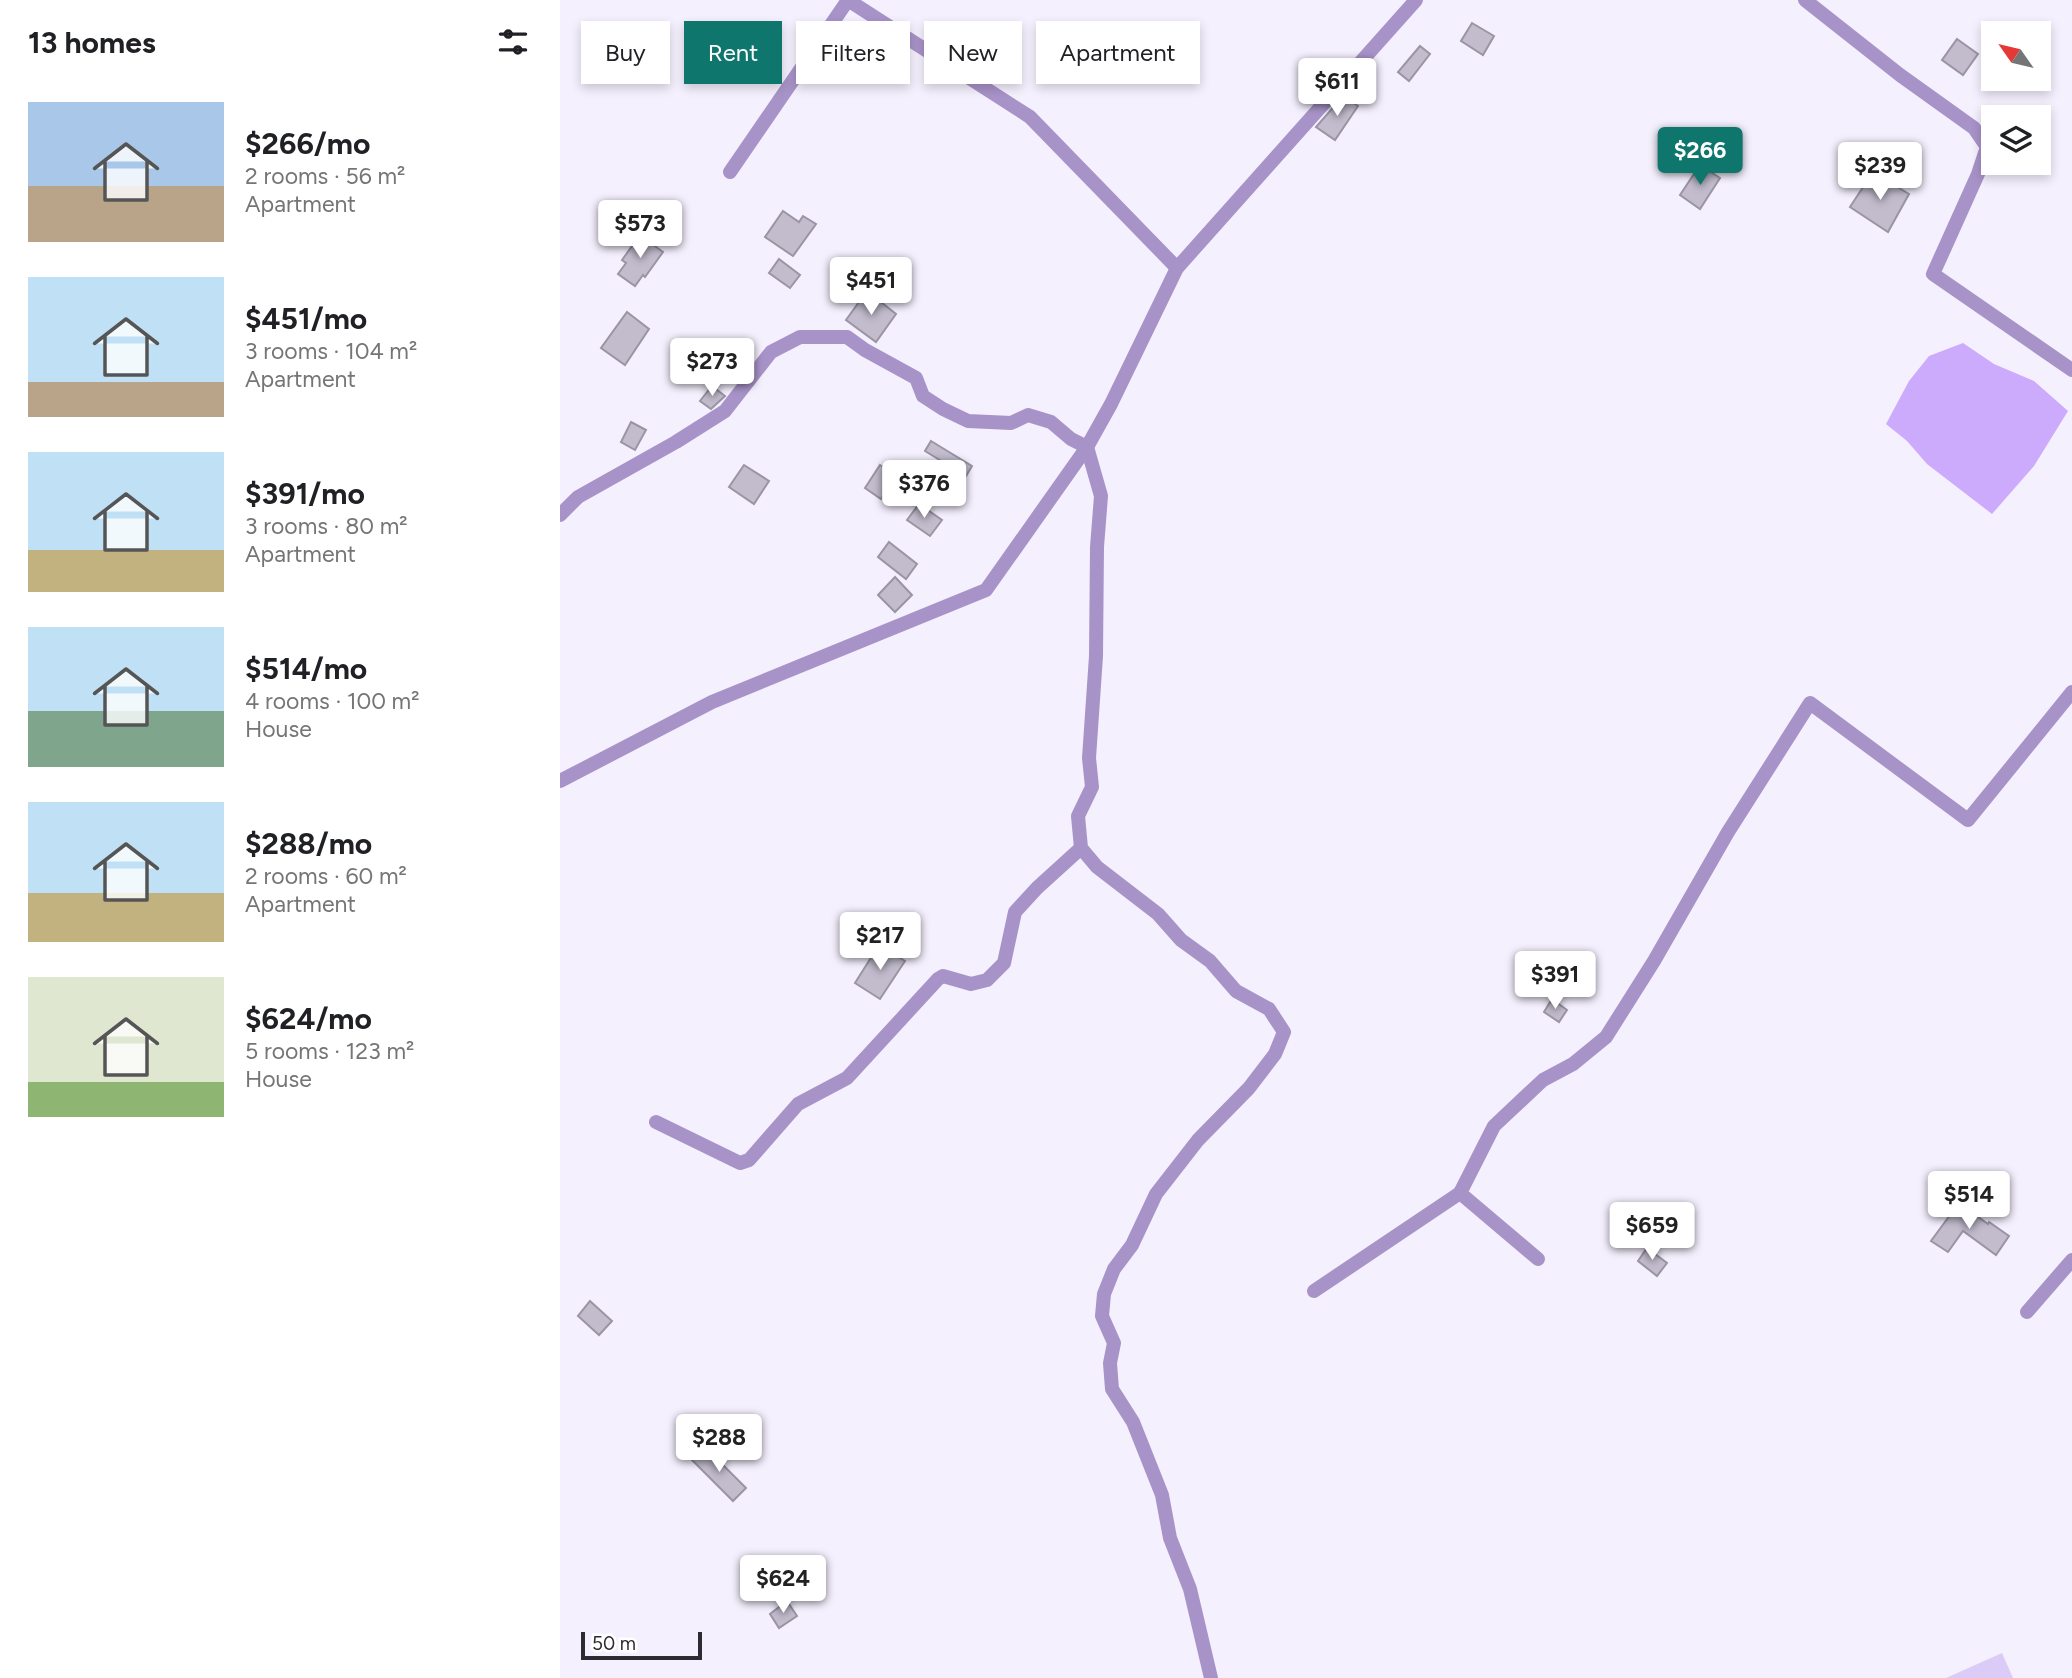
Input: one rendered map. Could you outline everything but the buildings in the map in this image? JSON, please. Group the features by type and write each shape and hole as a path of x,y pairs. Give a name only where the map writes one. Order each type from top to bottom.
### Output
{"street":[{"path":"730,172 848,0 1030,117 1177,268"},
{"path":"560,781 712,702 986,590 1087,447 1111,404 1177,268 1416,0"},
{"path":"1805,0 1973,128 1987,147 1978,174 1933,274 2072,370"},
{"path":"560,515 578,497 725,411 771,352 800,337 847,337 916,378 923,396 968,421 1011,423 1028,415 1051,422 1071,439 1087,447 1101,496 1097,547 1097,645 1089,758 1092,787 1078,816 1081,848 1097,867 1158,914 1181,940 1210,961 1236,990 1269,1009 1284,1032 1275,1054 1249,1088 1198,1140 1156,1195 1132,1245 1114,1269 1104,1294 1102,1316 1114,1343 1110,1363 1112,1389 1133,1422 1162,1495 1170,1538 1190,1589 1211,1678"},
{"path":"1314,1291 1460,1193 1494,1126 1543,1080 1573,1064 1606,1037 1654,961 1728,832 1810,702 1968,820 2072,692"},
{"path":"656,1122 740,1163 749,1160 798,1104 848,1078 938,979 943,976 971,984 987,980 1004,963 1015,912 1081,848"},
{"path":"1460,1193 1538,1259"},
{"path":"2027,1312 2072,1260"}],"shaded area":[{"path":"1963,343 1994,364 2034,381 2068,411 2034,466 1992,514 1927,464 1907,441 1886,424 1909,381 1929,356"},
{"path":"2002,1653 2013,1678 1946,1678"}]}
